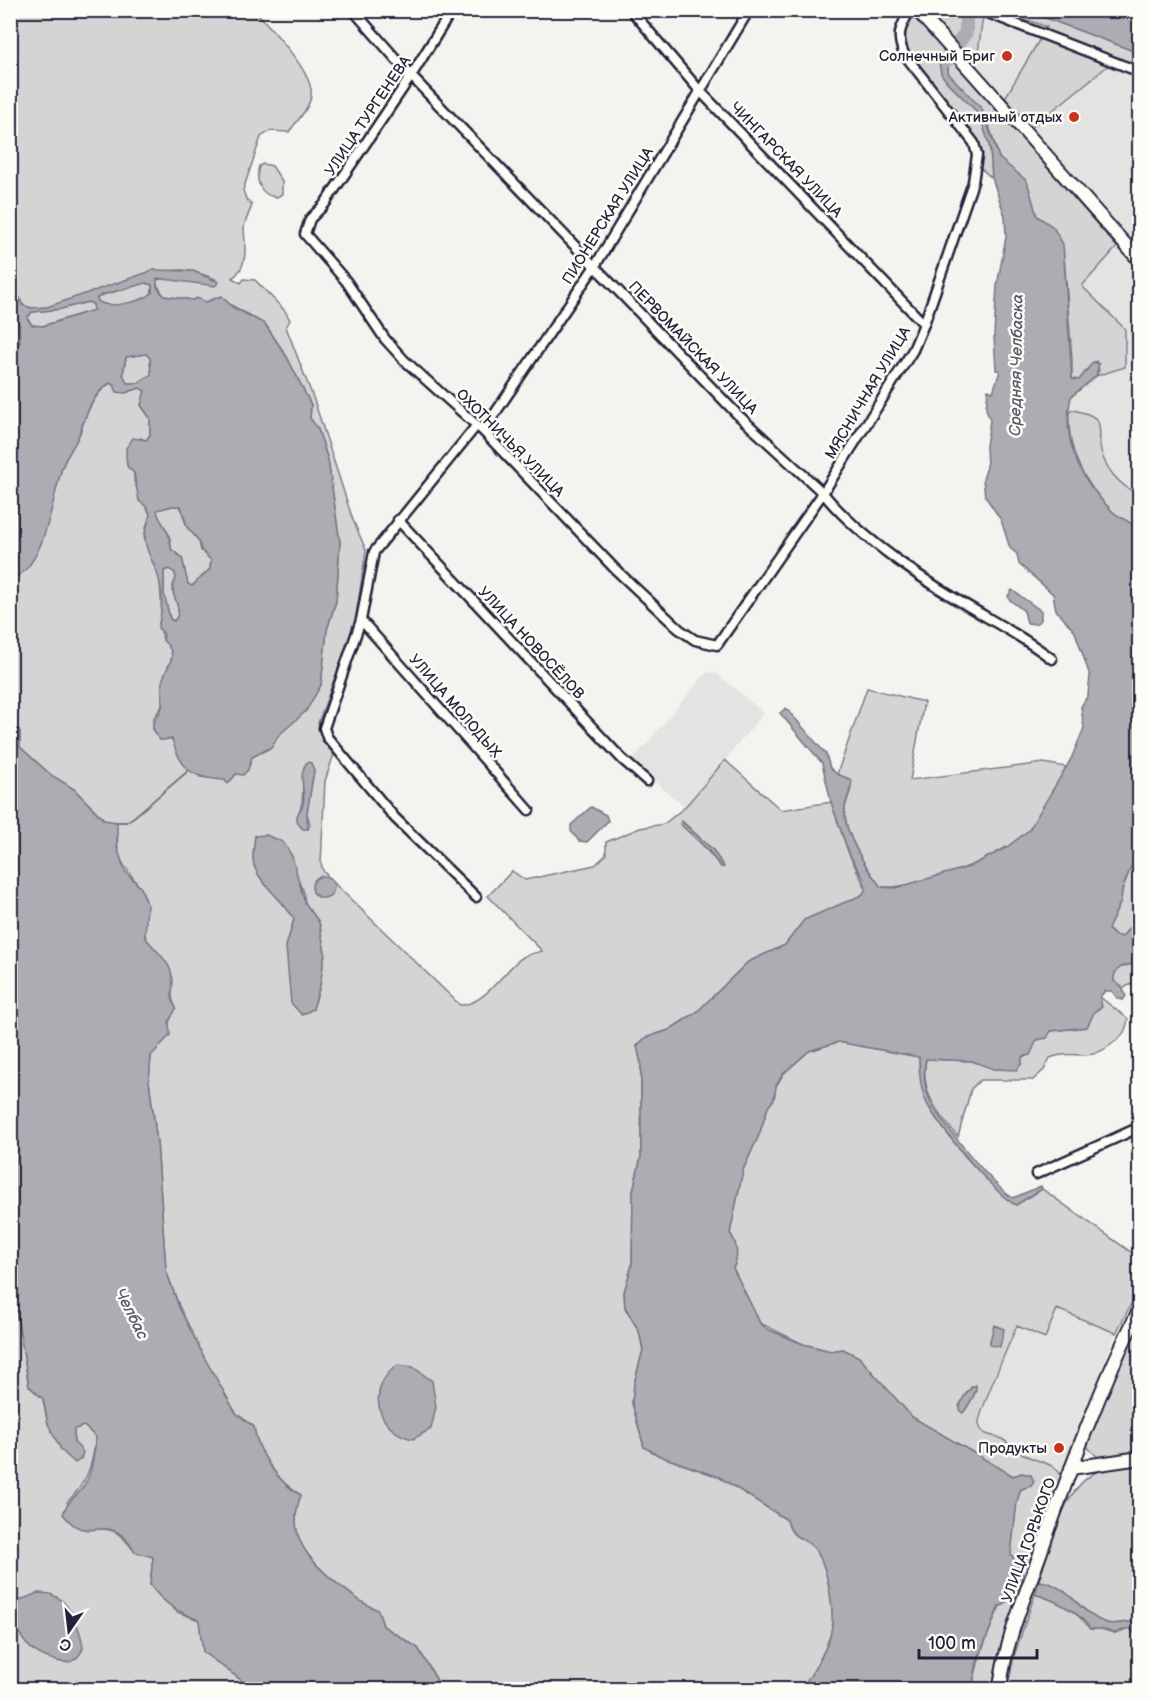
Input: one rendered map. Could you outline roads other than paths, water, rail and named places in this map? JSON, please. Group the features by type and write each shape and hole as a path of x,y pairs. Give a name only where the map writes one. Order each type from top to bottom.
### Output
{"street":[{"name":"ПЕРВОМАЙСКАЯ УЛИЦА","path":"353,10 411,76 737,414 823,493 835,508 882,547 947,593 1023,636 1052,659"},
{"name":"УЛИЦА ТУРГЕНЕВА","path":"305,234 310,219 324,206 452,10"},
{"name":"ЧИНГАРСКАЯ УЛИЦА","path":"632,10 700,91 924,324"},
{"name":"ПИОНЕРСКАЯ УЛИЦА","path":"476,897 396,818 327,737 324,722 361,620 374,552 398,520 480,428 595,266 749,10"},
{"name":"МЯСНИЧНАЯ УЛИЦА","path":"717,645 823,493 913,350 973,182 977,155 974,143 904,54 898,36 910,10"},
{"path":"917,10 1140,261"},
{"path":"980,10 1140,72"},
{"name":"ОХОТНИЧЬЯ УЛИЦА","path":"305,234 340,274 385,339 400,355 480,428 615,569 679,629 695,640 717,645"},
{"name":"УЛИЦА НОВОСЁЛОВ","path":"398,520 622,759 647,781"},
{"name":"УЛИЦА МОЛОДЫХ","path":"361,620 529,810"},
{"path":"1036,1174 1140,1127"},
{"name":"УЛИЦА ГОРЬКОГО","path":"1000,1688 1004,1663 1026,1593 1071,1468 1107,1377 1140,1308"},
{"path":"1071,1468 1140,1458"}],"water":[{"path":"1027,11 1139,11 1139,53"},
{"path":"946,53 952,59 948,65 948,73 982,109 999,158 1027,181 1037,216 1053,227 1063,244 1072,379 1079,380 1093,362 1099,364 1096,376 1071,397 1068,414 1071,445 1076,460 1092,488 1113,512 1134,525 1139,531 1139,846 1122,890 1121,901 1108,929 1114,935 1122,937 1133,923 1139,924 1139,962 1118,969 1114,976 1114,981 1123,988 1126,996 1123,1000 1117,998 1112,991 1105,991 1100,997 1102,1007 1095,1011 1087,1027 1051,1031 1047,1038 1037,1040 1030,1055 1022,1057 1022,1063 1017,1070 994,1069 972,1061 926,1059 925,1080 930,1100 943,1121 981,1168 1013,1198 1041,1186 1042,1189 1016,1205 995,1188 939,1123 925,1099 919,1057 838,1042 809,1051 783,1074 776,1086 774,1099 768,1107 759,1135 743,1170 730,1233 736,1250 733,1268 760,1323 767,1329 803,1344 831,1351 843,1349 859,1357 912,1417 1013,1476 1022,1473 1031,1475 1034,1482 1031,1486 1021,1489 1017,1501 1011,1554 1025,1578 1020,1592 1013,1591 1004,1605 999,1606 977,1662 972,1689 801,1689 821,1657 832,1627 830,1591 820,1557 811,1545 792,1532 787,1520 719,1477 660,1456 644,1447 632,1403 634,1384 643,1350 639,1331 625,1307 624,1292 632,1265 633,1191 641,1157 641,1063 637,1046 645,1038 669,1030 697,1012 748,962 785,945 804,920 862,895 866,889 863,878 849,854 831,802 822,763 780,713 786,708 826,754 830,768 837,774 852,780 845,807 847,828 851,839 881,887 895,888 969,867 1007,847 1029,830 1071,759 1084,728 1081,707 1088,695 1090,676 1075,632 1056,610 1053,594 1019,564 1017,554 1010,548 1001,520 985,496 983,479 987,467 986,446 990,420 986,409 988,390 993,392 1000,371 996,370 994,335 997,286 1006,237 1005,216 992,178 990,148 983,125 976,111 941,74 939,62"},
{"path":"154,270 193,271 219,282 215,286 157,278 157,287 164,296 193,300 197,298 206,302 222,296 232,307 265,324 287,357 311,405 310,418 318,429 328,460 340,543 336,601 327,630 321,685 306,711 278,736 272,747 252,757 248,770 243,775 236,774 228,784 224,780 203,777 189,770 179,758 172,739 160,740 153,726 162,707 162,683 172,657 169,647 163,640 164,634 158,628 162,606 161,590 145,541 150,514 139,501 134,473 127,466 126,457 126,448 133,438 146,440 150,435 150,418 141,405 145,391 140,388 125,393 117,392 114,385 110,383 98,394 63,465 40,546 23,572 11,579 10,349 20,343 19,323 11,318 11,300 20,298 22,305 31,308 47,307","holes":["146,283 152,285 152,293 148,296 117,305 103,304 98,301 97,298","88,302 93,304 94,310 43,326 32,325 27,318 32,312 61,309","146,354 150,358 151,375 138,383 127,383 123,374 126,357","181,506 187,527 199,541 201,550 211,560 210,569 192,586 188,584 182,558 171,549 169,536 157,510","169,569 175,573 176,579 173,590 178,611 174,621 170,619 164,594 164,571"]},
{"path":"1012,590 1041,611 1041,620 1036,624 1027,623 1024,611 1008,596"},
{"name":"Челбас","path":"17,727 20,732 20,747 51,775 74,789 104,820 117,822 117,847 125,871 141,888 147,904 145,937 165,960 171,971 172,999 176,1008 169,1022 170,1035 151,1056 149,1081 157,1142 166,1270 179,1307 236,1413 254,1427 264,1457 277,1475 301,1495 296,1523 298,1535 310,1557 318,1567 348,1592 378,1610 383,1626 418,1648 442,1689 244,1689 241,1680 203,1652 199,1620 172,1607 150,1585 153,1557 135,1552 125,1538 115,1531 79,1528 63,1514 87,1479 92,1466 96,1437 84,1426 74,1429 74,1442 83,1452 81,1459 75,1463 61,1450 48,1424 43,1399 29,1386 14,1298 11,1294 10,1146 14,1128 10,1062 10,730"},
{"path":"307,762 311,763 314,770 307,813 308,829 303,829 297,819 304,799 302,778"},
{"path":"591,807 606,815 608,821 587,842 579,841 571,831 571,825"},
{"path":"681,821 713,850 724,867 721,867 709,851 680,824"},
{"path":"266,835 283,842 292,856 305,903 319,922 325,952 320,985 313,1009 302,1015 291,1003 286,947 294,919 261,879 254,865 255,836"},
{"path":"323,876 331,879 334,887 331,895 323,898 315,895 312,887 315,879"},
{"path":"994,1325 1004,1329 1000,1347 989,1345"},
{"path":"398,1365 413,1367 432,1381 436,1407 431,1429 413,1439 400,1435 390,1428 379,1408 378,1396 381,1385"},
{"path":"976,1385 974,1395 963,1413 960,1407 963,1400 967,1392"},
{"path":"1039,1581 1059,1588 1097,1619 1106,1623 1138,1622 1139,1637 1129,1628 1115,1633 1090,1629 1073,1612 1035,1594"},
{"path":"38,1593 53,1595 70,1611 80,1634 83,1649 77,1658 65,1662 51,1659 33,1650 21,1637 17,1620 20,1600"}],"waterway":[{"name":"Средняя Челбаска","path":"947,60 966,32 966,10"},
{"path":"117,822 126,822 134,817 188,771"}],"place":[{"name":"Солнечный Бриг","path":"1007,56"},
{"name":"Активный отдых","path":"1074,117"},
{"name":"Продукты","path":"1059,1448"}]}
